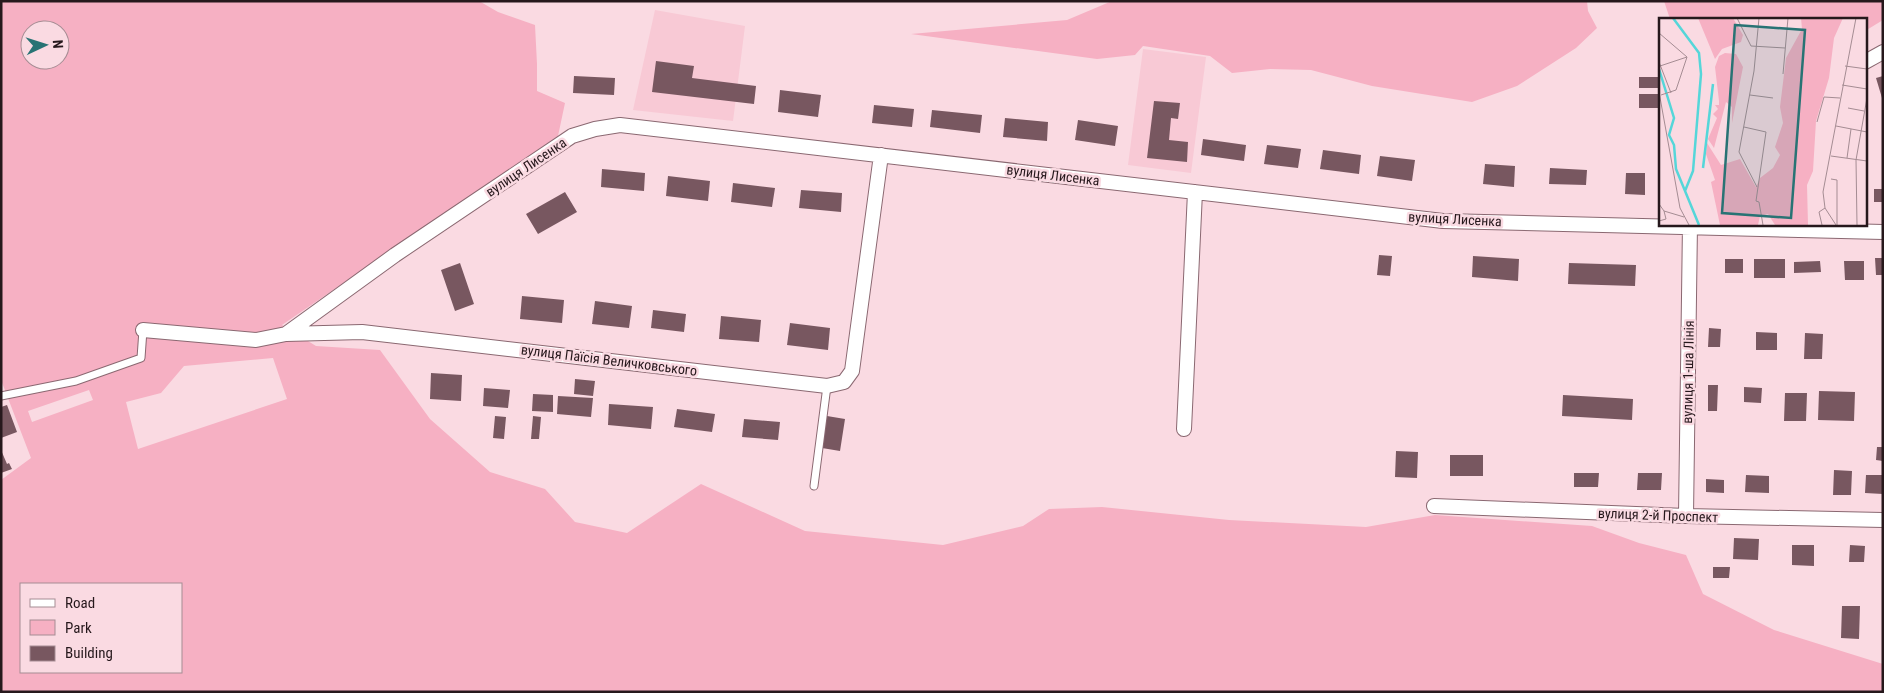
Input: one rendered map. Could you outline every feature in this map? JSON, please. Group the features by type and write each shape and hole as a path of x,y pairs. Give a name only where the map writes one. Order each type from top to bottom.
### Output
{"street":[{"path":"1866,61 1883,52"},
{"name":"вулиця Лисенка","path":"286,334 395,255 572,136 594,129 620,125 1443,221 1659,224"},
{"path":"827,386 844,382 852,371 880,155"},
{"path":"1184,429 1195,192"},
{"name":"вулиця Лисенка","path":"1690,225 1883,232"},
{"name":"вулиця 1-ша Лінія","path":"1686,516 1690,225"},
{"name":"вулиця Паїсія Величковського","path":"143,330 256,340 286,334 362,332 827,386"},
{"name":"вулиця 2-й Проспект","path":"1434,506 1686,516 1883,520"}],"lane":[{"path":"1,396 76,381 141,358 143,330"},
{"path":"814,486 827,386"}],"shaded area":[{"path":"655,10 745,26 733,121 633,110"},
{"path":"1143,49 1206,57 1191,173 1128,165"}],"green space":[{"path":"1,1 479,1 498,12 535,25 537,91 565,103 558,136 282,325 316,346 380,350 430,419 490,472 545,489 575,522 627,533 701,484 805,531 943,545 1023,526 1049,509 1102,507 1229,520 1366,527 1435,515 1592,526 1639,543 1686,555 1703,594 1774,630 1883,664 1883,692 1,692 1,480 31,458 1,380","holes":["273,358 287,399 138,449 126,402 161,393 184,366","89,390 93,400 32,422 28,411"]},
{"path":"1112,1 1587,1 1588,11 1597,28 1576,48 1517,86 1472,102 1372,86 1311,70 1270,69 1232,73 1210,56 1143,46 1135,55 1097,59 911,34 1067,20"},
{"path":"1664,1 1883,1 1883,20 1866,30 1866,18 1670,18"}],"building":[{"path":"656,61 694,66 692,78 756,86 754,104 652,92"},
{"path":"574,76 615,78 614,95 573,93"},
{"path":"1883,76 1883,98 1882,98 1876,78"},
{"path":"1639,77 1659,77 1659,88 1639,88"},
{"path":"780,90 821,95 818,117 778,112"},
{"path":"1639,94 1659,94 1659,108 1639,108"},
{"path":"1154,101 1180,103 1178,119 1171,118 1169,140 1188,142 1187,162 1147,158"},
{"path":"874,105 914,109 912,127 872,123"},
{"path":"932,110 982,115 980,133 930,127"},
{"path":"1005,118 1048,122 1047,141 1003,137"},
{"path":"1078,120 1118,126 1115,146 1075,140"},
{"path":"1203,139 1246,145 1244,161 1201,155"},
{"path":"1267,145 1301,149 1298,168 1264,164"},
{"path":"1323,150 1361,155 1359,174 1320,169"},
{"path":"1380,156 1415,160 1412,181 1377,176"},
{"path":"1485,164 1515,166 1514,187 1483,184"},
{"path":"1550,168 1587,170 1586,185 1549,184"},
{"path":"602,169 645,173 644,191 601,187"},
{"path":"1626,173 1645,173 1645,195 1625,194"},
{"path":"668,176 710,181 708,201 666,196"},
{"path":"733,183 775,188 772,207 731,202"},
{"path":"1874,189 1883,189 1883,202 1874,202"},
{"path":"801,190 842,193 841,212 799,208"},
{"path":"565,192 577,212 538,234 526,214"},
{"path":"1379,255 1392,256 1390,276 1377,275"},
{"path":"1473,256 1519,259 1518,281 1472,277"},
{"path":"1875,258 1883,258 1883,275 1876,275"},
{"path":"1725,259 1743,259 1743,273 1725,273"},
{"path":"1754,259 1785,259 1785,278 1754,278"},
{"path":"1820,261 1821,272 1794,273 1794,262"},
{"path":"1844,261 1864,261 1864,280 1845,280"},
{"path":"460,263 474,304 455,311 441,270"},
{"path":"1569,263 1636,265 1635,286 1568,284"},
{"path":"522,296 564,300 562,323 520,319"},
{"path":"595,301 632,306 629,328 592,324"},
{"path":"653,310 686,314 684,332 651,328"},
{"path":"721,316 761,320 759,342 719,339"},
{"path":"790,323 830,328 828,350 787,345"},
{"path":"1709,328 1721,329 1720,347 1708,347"},
{"path":"1756,332 1777,333 1777,350 1756,350"},
{"path":"1805,333 1823,334 1822,359 1804,359"},
{"path":"431,373 462,375 461,401 430,399"},
{"path":"575,379 595,381 593,396 574,394"},
{"path":"1708,385 1718,385 1717,411 1708,411"},
{"path":"1744,387 1762,388 1761,403 1744,402"},
{"path":"484,388 510,390 508,408 483,406"},
{"path":"1819,391 1855,392 1854,421 1818,420"},
{"path":"1785,393 1807,393 1806,421 1784,421"},
{"path":"533,394 553,395 553,412 532,411"},
{"path":"1563,395 1633,399 1632,420 1562,416"},
{"path":"558,396 593,398 591,417 557,414"},
{"path":"609,404 653,407 651,429 608,425"},
{"path":"7,405 17,432 1,438 1,407"},
{"path":"677,409 715,414 712,432 674,427"},
{"path":"495,416 506,417 504,439 493,438"},
{"path":"533,416 541,417 539,439 531,439"},
{"path":"827,416 845,419 840,451 822,448"},
{"path":"744,419 780,422 778,440 742,437"},
{"path":"1877,447 1883,447 1883,461 1876,460"},
{"path":"1,450 7,464 9,463 12,469 1,473"},
{"path":"1396,451 1418,452 1417,478 1395,477"},
{"path":"1450,455 1483,455 1483,476 1450,476"},
{"path":"1834,470 1852,471 1851,495 1833,495"},
{"path":"1574,473 1599,473 1598,487 1574,487"},
{"path":"1638,473 1662,473 1661,490 1637,490"},
{"path":"1746,475 1769,476 1769,493 1745,492"},
{"path":"1866,475 1883,475 1883,494 1865,493"},
{"path":"1706,479 1724,480 1724,493 1706,492"},
{"path":"1734,538 1759,539 1758,560 1733,559"},
{"path":"1792,545 1814,545 1814,566 1792,565"},
{"path":"1850,545 1865,546 1864,562 1849,562"},
{"path":"1713,567 1730,567 1729,578 1713,578"},
{"path":"1842,606 1860,606 1859,639 1841,638"}]}
